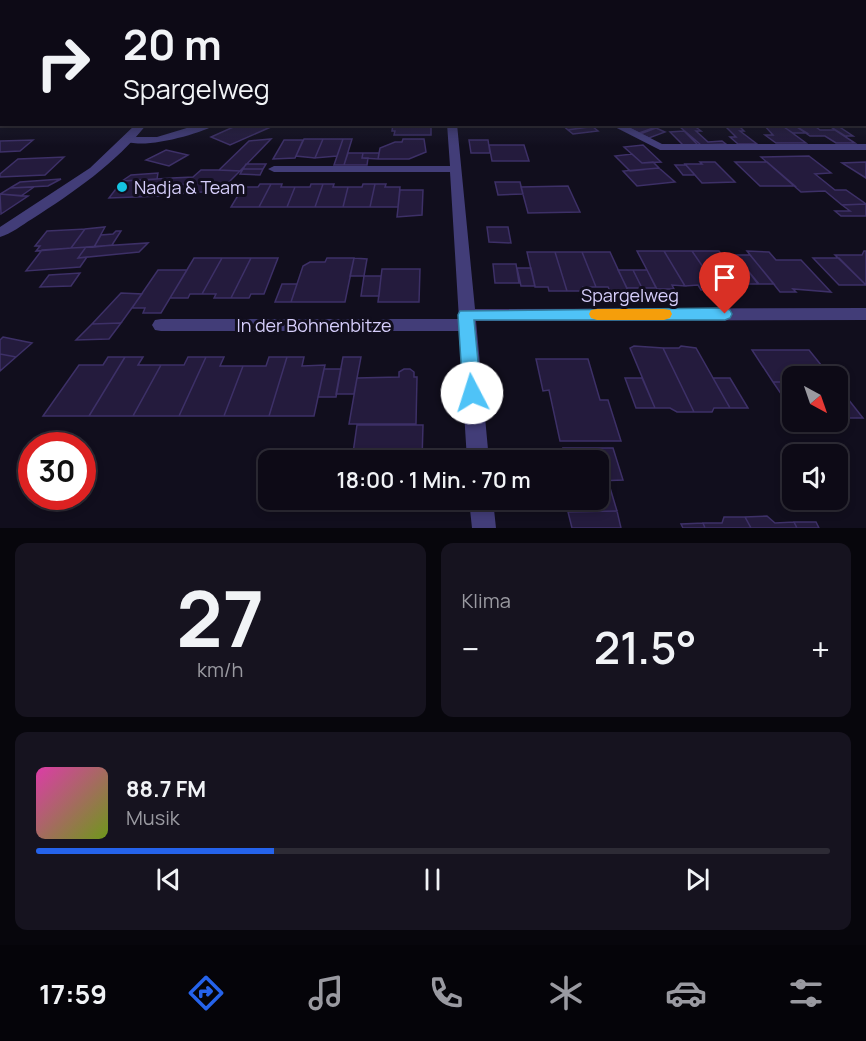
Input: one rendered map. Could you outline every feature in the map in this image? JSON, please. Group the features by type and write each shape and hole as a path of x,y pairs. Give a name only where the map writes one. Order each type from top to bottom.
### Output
{"street":[{"path":"0,233 58,196 129,140 140,126"},
{"path":"129,140 157,140 205,126"},
{"path":"452,126 453,169 477,450"},
{"path":"618,126 660,147 866,147"},
{"path":"274,169 453,169"},
{"name":"Spargelweg","path":"466,320 866,314"},
{"name":"In der Bohnenbitze","path":"161,325 466,320"},
{"path":"482,510 484,528"}],"building":[{"path":"236,126 273,126 230,145 211,137"},
{"path":"393,126 431,126 431,135 394,135 395,131 392,131"},
{"path":"563,126 596,126 568,130"},
{"path":"592,126 598,131 573,134 568,130"},
{"path":"632,126 656,127 639,133 628,128"},
{"path":"679,126 694,126 701,131 696,131 708,142 722,141 726,144 701,145"},
{"path":"725,126 739,126 744,131 740,131 757,144 738,144 730,137 736,137"},
{"path":"765,126 783,126 806,143 776,143 765,135 773,135"},
{"path":"782,126 796,126 807,133 793,133"},
{"path":"795,126 815,126 820,130 835,130 855,143 836,143 825,136 810,136"},
{"path":"829,126 838,126 853,136 845,136"},
{"path":"656,128 665,132 649,138 640,134"},
{"path":"684,131 698,145 683,145 670,132"},
{"path":"271,139 240,171 219,170 249,141"},
{"path":"304,139 323,139 315,158 296,156"},
{"path":"323,139 343,139 337,156 315,158"},
{"path":"343,139 352,139 344,165 334,165"},
{"path":"403,139 424,139 426,152 409,159 378,159 380,148 395,142 402,142"},
{"path":"33,140 20,151 0,152 0,141"},
{"path":"284,140 303,140 295,158 273,159"},
{"path":"469,140 488,140 490,153 471,153"},
{"path":"489,145 524,145 529,161 492,161"},
{"path":"643,145 661,162 642,163 624,147"},
{"path":"166,150 188,155 169,166 146,160"},
{"path":"348,153 363,153 362,158 368,158 367,165 344,165"},
{"path":"363,153 379,153 378,159 362,158"},
{"path":"632,154 642,163 653,162 659,168 630,171 615,156"},
{"path":"809,156 831,173 815,174 835,190 846,190 866,204 842,205 825,191 801,192 761,157"},
{"path":"64,157 45,175 0,177 0,174 18,159"},
{"path":"700,162 715,162 735,182 702,183 685,164 702,164"},
{"path":"735,162 767,162 795,186 760,186"},
{"path":"866,162 866,178 842,163"},
{"path":"246,164 266,164 263,169 243,169"},
{"path":"675,165 686,165 695,175 683,175"},
{"path":"659,168 675,182 637,186 623,171"},
{"path":"243,169 263,169 260,175 240,174"},
{"path":"201,170 240,171 220,191 186,193 191,184 168,185 172,178 193,177"},
{"path":"158,173 157,179 122,181 131,175"},
{"path":"172,178 162,196 109,198 122,181"},
{"path":"61,179 48,186 10,188 20,182"},
{"path":"495,182 520,182 523,194 498,195"},
{"path":"191,184 186,193 162,196 168,185"},
{"path":"260,184 271,184 259,207 231,207 243,187 258,187"},
{"path":"271,184 295,187 287,207 259,207"},
{"path":"311,184 323,184 315,207 287,207 295,187 310,187"},
{"path":"323,184 348,187 343,207 315,207"},
{"path":"363,184 375,184 370,207 343,207 348,187 362,187"},
{"path":"375,184 400,187 398,207 370,207"},
{"path":"568,186 580,212 528,213 521,187"},
{"path":"34,187 21,196 0,194 10,188"},
{"path":"400,190 423,190 422,215 397,217"},
{"path":"0,194 28,196 1,214"},
{"path":"866,204 866,216 841,216 835,211 850,211 842,205"},
{"path":"105,227 94,247 71,248 85,229"},
{"path":"487,227 508,227 511,243 489,242"},
{"path":"85,229 71,248 36,251 40,246 35,246 47,231"},
{"path":"121,231 112,245 94,247 101,235 113,234"},
{"path":"148,243 139,252 78,258 86,247"},
{"path":"86,247 78,258 87,257 80,267 26,271 42,250"},
{"path":"637,251 664,251 685,286 672,285 674,289 657,289"},
{"path":"664,251 692,251 718,289 701,290 698,285 685,286"},
{"path":"692,251 719,251 746,286 733,286 736,289 718,289"},
{"path":"747,251 769,252 776,260 801,260 831,292 793,289 796,292 780,292"},
{"path":"866,251 866,285 835,255 862,255"},
{"path":"527,252 555,252 567,291 549,291 548,287 535,287"},
{"path":"555,252 582,252 596,287 583,287 584,291 567,291"},
{"path":"582,252 610,252 628,291 610,291 608,287 596,287"},
{"path":"736,255 750,255 774,284 758,284"},
{"path":"194,258 222,258 202,294 190,294 188,298 170,298"},
{"path":"222,258 251,258 231,298 214,298 216,294 202,294"},
{"path":"251,258 278,258 264,294 251,294 249,298 231,298"},
{"path":"327,258 354,258 345,302 291,302 303,266 310,262 325,262"},
{"path":"354,258 367,259 364,276 350,276"},
{"path":"813,258 839,258 866,285 839,285"},
{"path":"493,264 516,264 519,283 495,283"},
{"path":"731,267 745,267 759,284 745,284"},
{"path":"517,268 531,268 535,286 521,286"},
{"path":"382,269 420,269 419,302 378,302"},
{"path":"158,270 187,270 161,313 143,313 145,308 132,308"},
{"path":"618,270 633,270 642,288 627,288"},
{"path":"633,270 647,270 656,288 642,288"},
{"path":"80,273 71,286 40,287 49,275"},
{"path":"364,276 381,276 379,296 361,296"},
{"path":"282,284 297,284 291,302 275,302"},
{"path":"121,293 142,294 121,323 92,324"},
{"path":"121,323 109,339 76,340 92,324"},
{"path":"3,337 32,343 16,357 0,354 0,340"},
{"path":"634,346 663,348 694,412 655,408 630,348"},
{"path":"681,346 696,348 730,408 714,408 712,412 694,412 663,348"},
{"path":"752,350 809,350 822,366 782,366 782,382 773,382"},
{"path":"0,354 16,357 0,371"},
{"path":"108,357 125,357 89,416 43,416 79,365 103,365"},
{"path":"125,357 143,357 138,365 161,365 133,416 89,416"},
{"path":"188,357 206,357 179,416 133,416 161,365 184,365"},
{"path":"206,357 224,357 220,366 243,366 224,416 179,416"},
{"path":"269,357 287,357 269,416 224,416 243,366 266,366"},
{"path":"287,357 304,357 302,366 325,365 314,416 269,416"},
{"path":"343,357 361,357 354,394 336,394"},
{"path":"536,359 588,359 600,400 608,400 621,441 560,441 549,390 543,391"},
{"path":"324,369 341,369 336,397 318,397"},
{"path":"410,369 414,372 414,377 417,377 416,424 349,424 357,378 399,377 399,372"},
{"path":"625,378 642,378 655,408 636,408"},
{"path":"713,378 730,378 748,408 730,408"},
{"path":"773,382 782,382 782,395"},
{"path":"848,399 863,418 848,418"},
{"path":"357,425 423,425 422,450 353,450"},
{"path":"563,448 613,448 623,480 609,481 609,450 564,450"},
{"path":"609,484 617,511 568,512 568,510 609,510"},
{"path":"617,511 621,528 572,528 568,512"},
{"path":"767,516 775,523 794,522 797,528 751,528 745,517"},
{"path":"724,517 745,517 751,528 705,528 703,523 722,523"},
{"path":"794,522 816,522 819,528 797,528"},
{"path":"703,523 705,528 683,528 681,524"}],"slow traffic":[{"path":"597,314 664,314"}],"place":[{"name":"Nadja & Team","path":"122,187"}],"route":[{"path":"472,393 465,315 725,314"}]}
